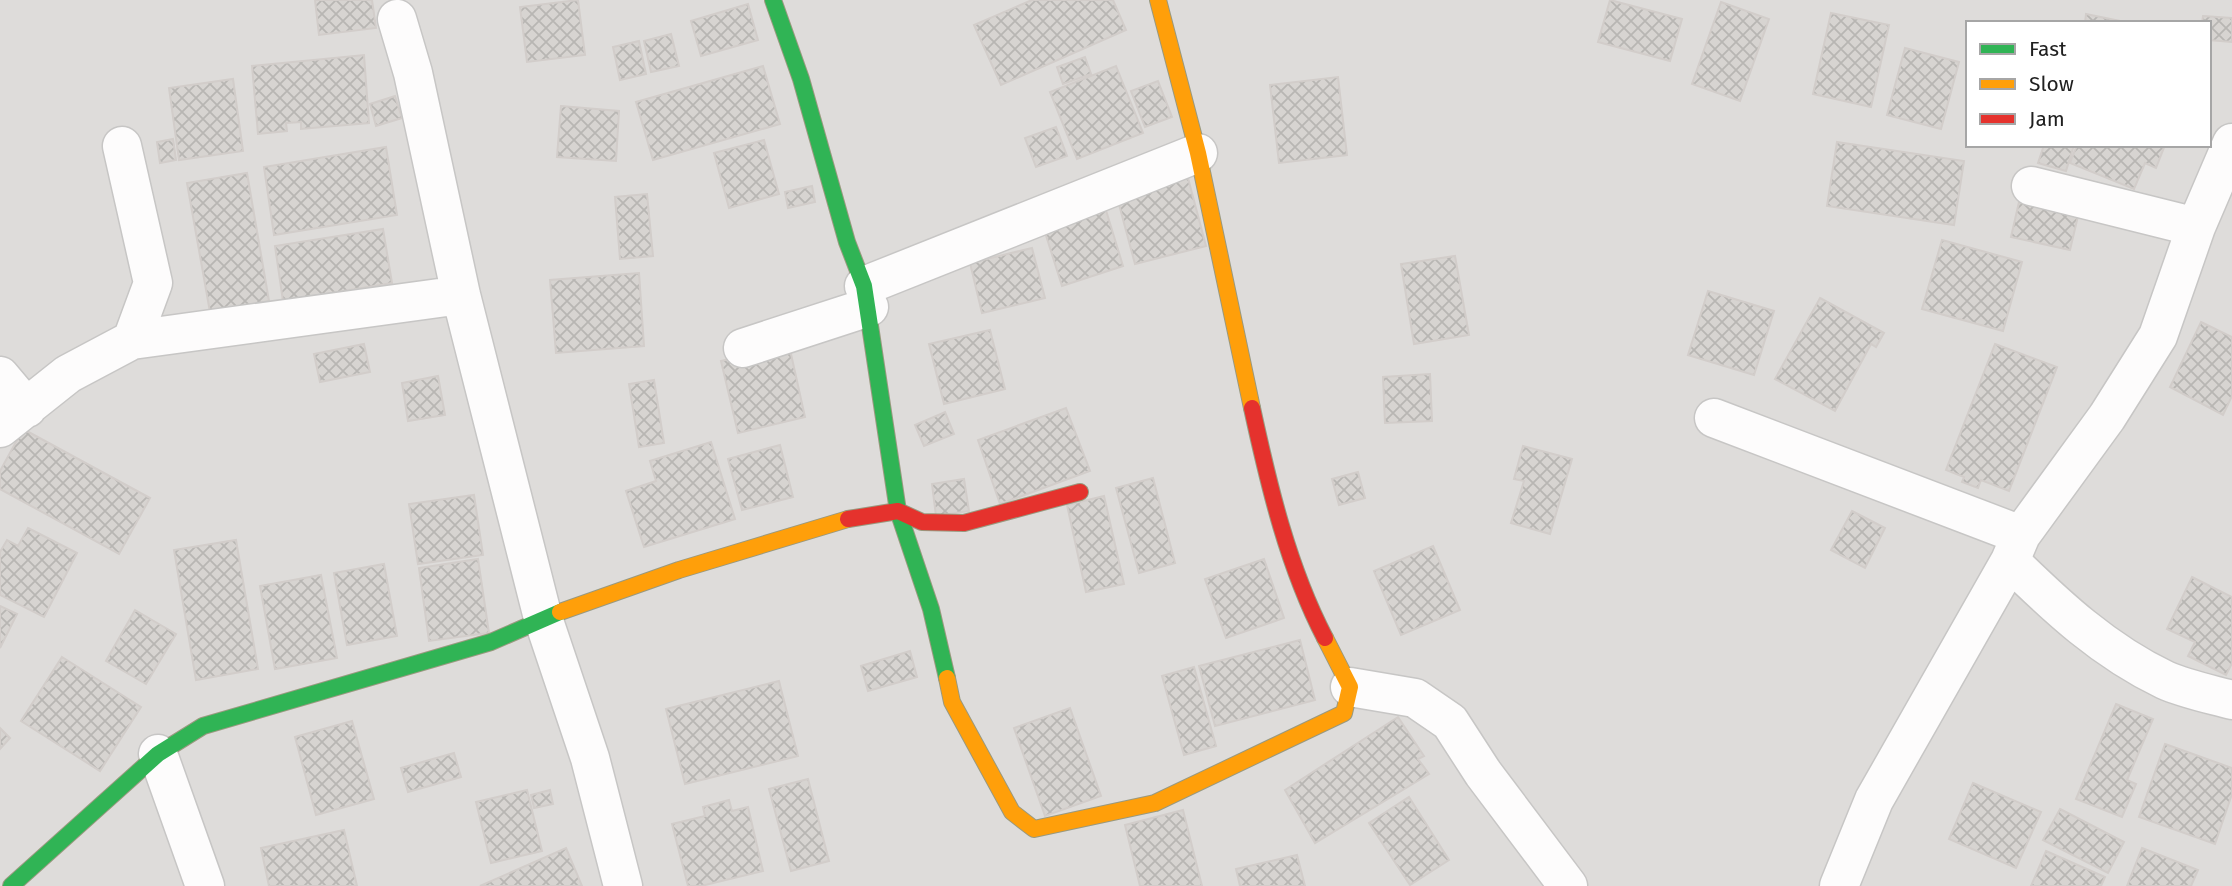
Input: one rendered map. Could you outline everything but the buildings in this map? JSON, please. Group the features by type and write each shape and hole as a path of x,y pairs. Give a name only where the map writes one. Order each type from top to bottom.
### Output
{"street":[{"path":"773,0 801,79 847,242 867,297 898,511 931,610 952,702 1012,812 1034,830 1155,803 1192,788 1344,713 1350,687 1311,612 1270,491 1198,153 1158,0"},
{"path":"397,19 413,73 461,295 543,618 590,758 623,886"},
{"path":"1839,886 1874,800 2016,548 2107,417 2158,336 2196,227 2232,143"},
{"path":"122,146 153,283 132,340"},
{"path":"743,348 1198,153"},
{"path":"2031,186 2196,227"},
{"path":"0,376 14,418 68,374 132,340 461,295"},
{"path":"1714,418 2016,548 2058,608 2100,642 2166,680 2232,700"},
{"path":"11,886 158,754 203,726 491,642 543,618 722,556 852,518 898,511 922,522 964,523 1080,492"},
{"path":"1350,687 1415,698 1450,722 1483,773 1568,886"},
{"path":"158,754 205,886"}],"shaded area":[{"path":"0,0 2232,0 2232,886 0,886"}],"traffic: fast":[{"path":"773,0 801,79 847,242 864,286 898,511 931,609 947,678"},
{"path":"11,886 158,754 203,726 491,642 560,612"}],"traffic: slow":[{"path":"1158,0 1198,153 1252,408"},
{"path":"560,612 679,570 848,519"},
{"path":"947,678 952,702 1012,812 1034,829 1155,803 1344,713 1350,687 1325,638"}],"traffic: jam":[{"path":"1252,408 1290,555 1325,638"},
{"path":"848,519 898,511 922,522 964,523 1080,492"}]}
